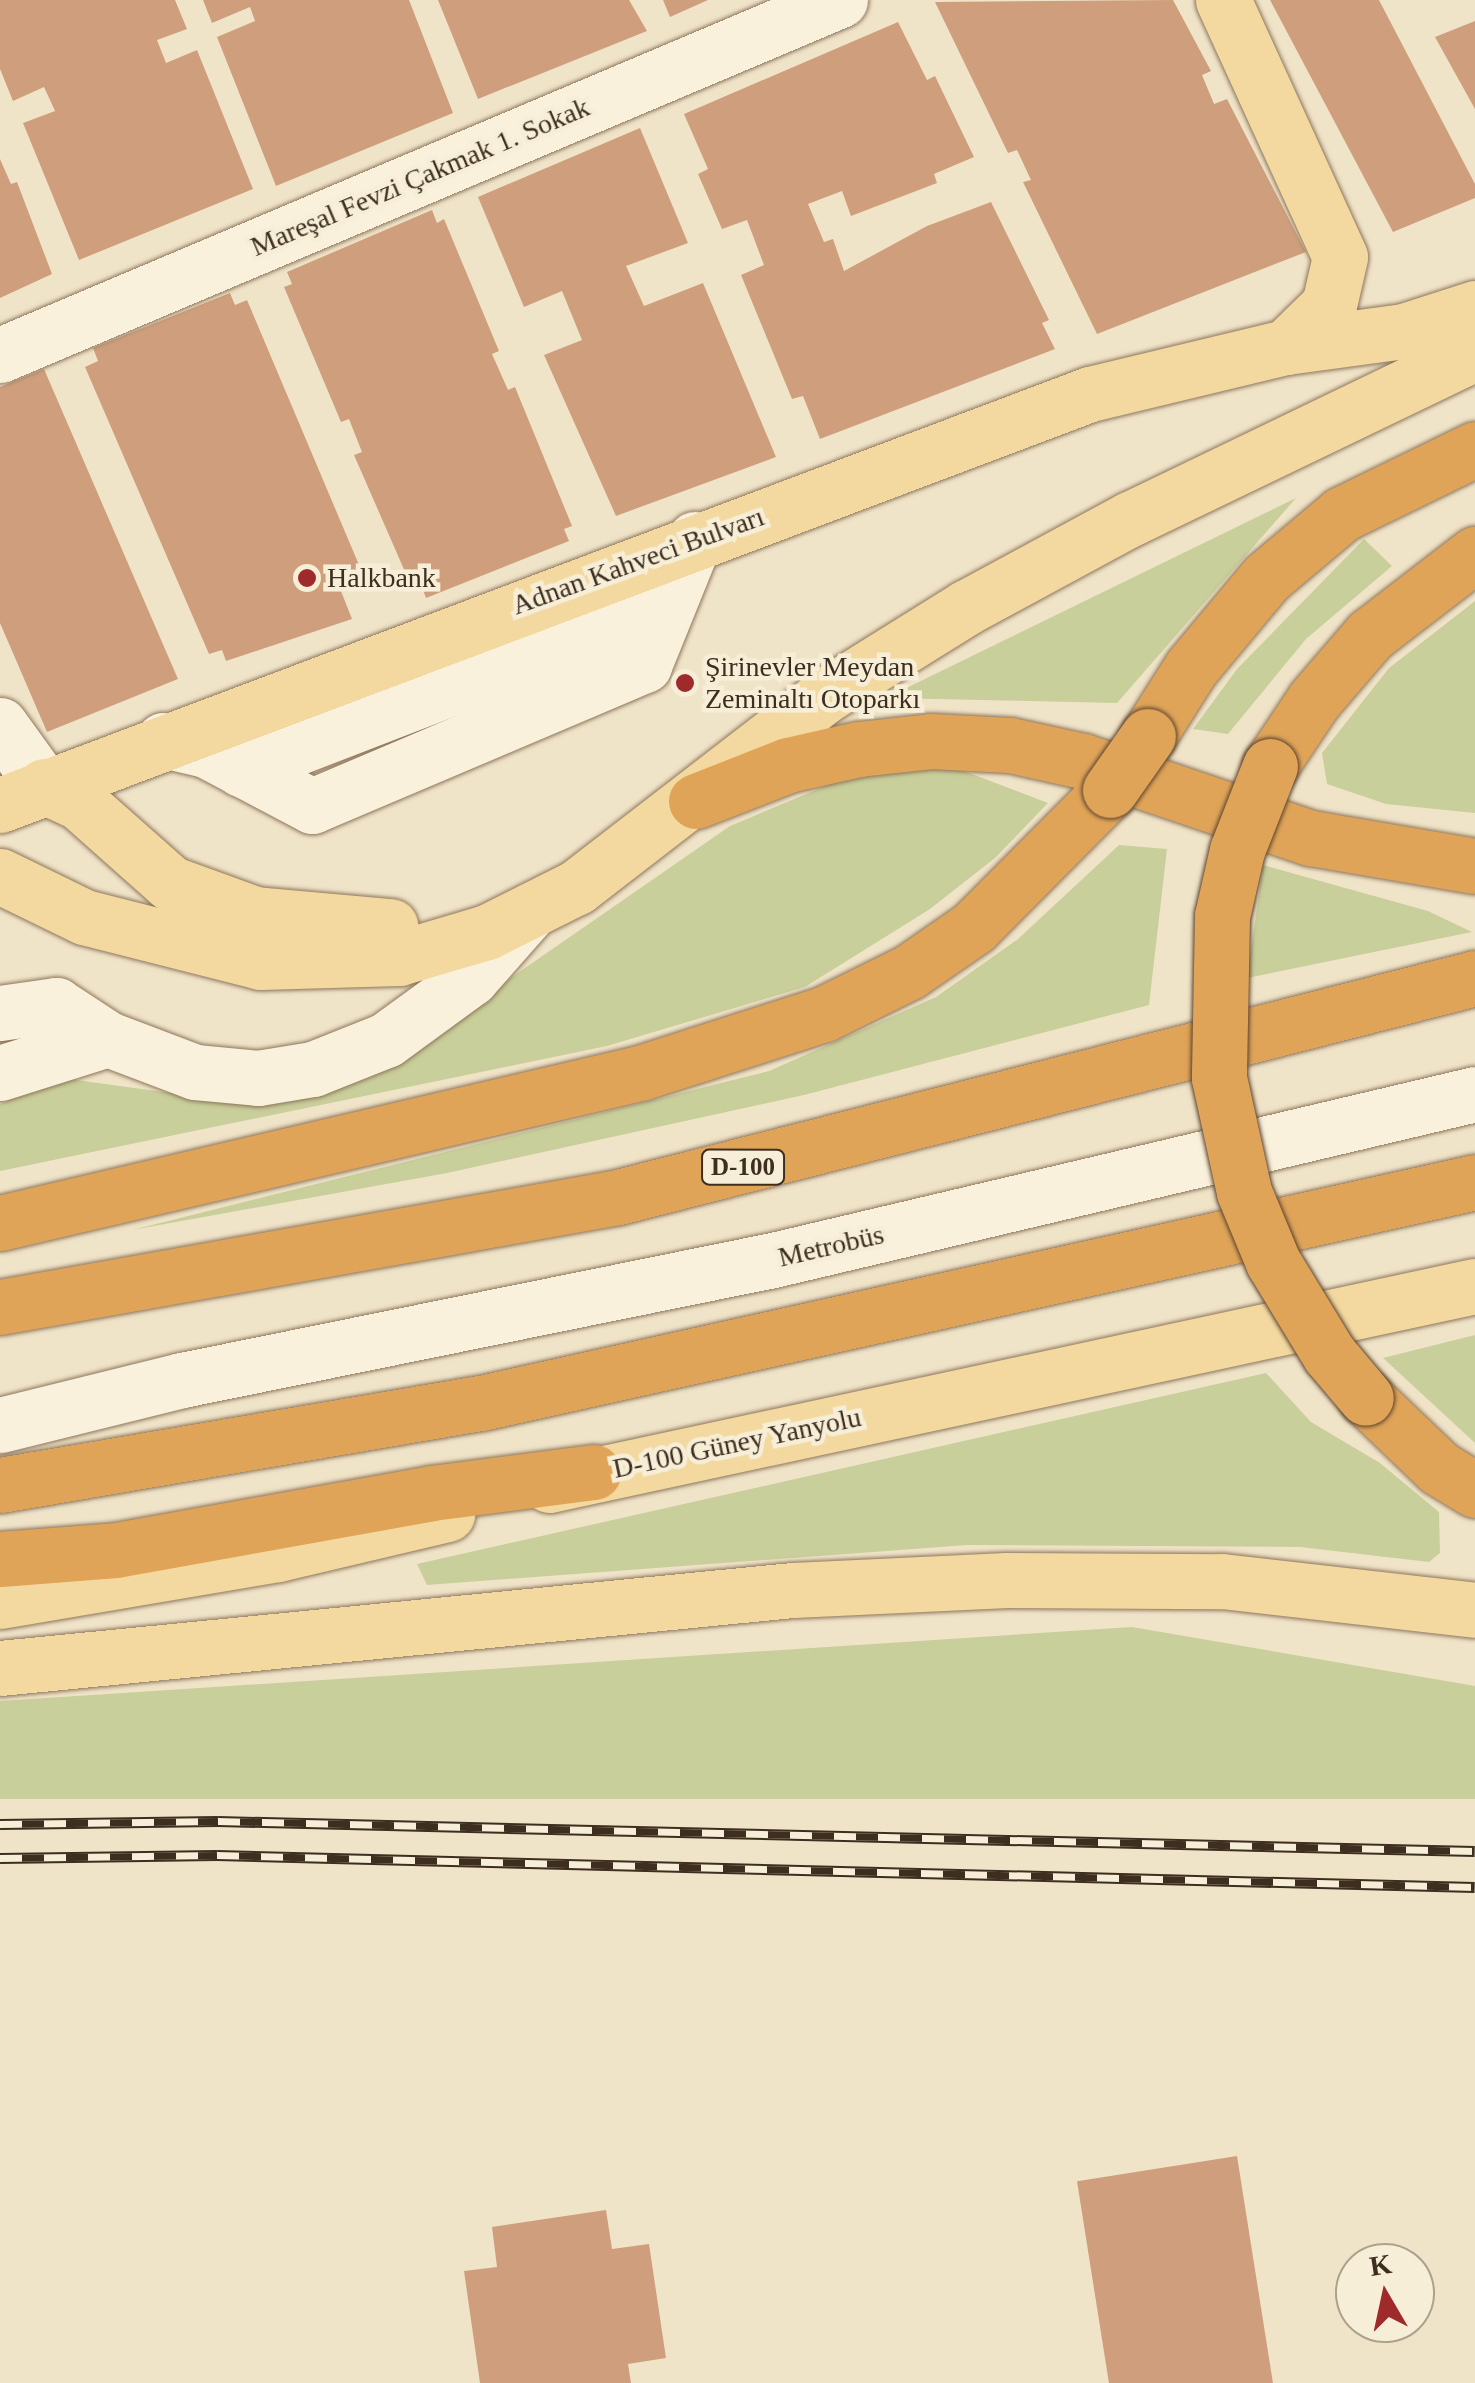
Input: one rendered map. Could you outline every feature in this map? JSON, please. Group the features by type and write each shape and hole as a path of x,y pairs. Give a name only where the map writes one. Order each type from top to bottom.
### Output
{"highway":[{"path":"0,1224 640,1073 824,1014 908,972 974,927 1110,790 1191,668 1266,578 1342,514 1475,449"},
{"path":"1475,554 1370,635 1314,700 1270,766 1237,850 1222,916 1219,1078 1244,1192 1274,1262 1330,1354 1366,1398 1439,1468 1475,1490"},
{"path":"696,800 788,765 860,749 931,741 1010,745 1084,761 1311,838 1475,866"},
{"name":"D-100","path":"0,1307 618,1197 1475,978"},
{"path":"0,1485 481,1404 1475,1182"},
{"path":"0,1559 116,1550 432,1493 594,1472"}],"main road":[{"path":"1223,0 1340,257 1330,306 1286,347"},
{"path":"1286,347 1404,331 1475,308"},
{"path":"1286,347 1475,351"},
{"name":"Adnan Kahveci Bulvarı","path":"22,795 1090,394 1286,347"},
{"path":"0,876 84,917 260,962 399,958 508,921 577,887 696,800 824,696 967,607 1230,470 1475,351"},
{"path":"22,795 80,803 170,883 255,914 508,921"},
{"name":"D-100 Güney Yanyolu","path":"0,1601 278,1554 594,1472 1475,1286"},
{"path":"0,1668 792,1590 1007,1580 1222,1581 1475,1610"}],"street":[{"name":"Mareşal Fevzi Çakmak 1. Sokak","path":"0,354 840,0"},
{"path":"164,740 186,743 312,806 644,665 664,606 694,540"},
{"path":"0,725 22,795"},
{"path":"0,1013 56,1005 108,1039 195,1072 258,1078 313,1069 386,1040 471,978 508,921"},
{"path":"0,1073 108,1039"},
{"name":"Metrobüs","path":"0,1425 182,1380 773,1260 1475,1094"},
{"name":"Metrobüs","path":"0,1392 182,1380"}],"green space":[{"path":"1296,498 1117,703 886,698"},
{"path":"1364,539 1392,566 1306,639 1228,734 1193,729 1237,669"},
{"path":"1475,601 1475,813 1386,804 1327,784 1322,753 1389,668"},
{"path":"951,766 1048,803 995,858 930,909 805,987 607,1046 0,1171 0,1104 62,1078 243,1103 398,1056 730,826 854,774"},
{"path":"1119,845 1167,849 1149,1005 804,1095 447,1173 132,1230 769,1071 936,997 1018,939"},
{"path":"1263,865 1428,911 1472,932 1247,978"},
{"path":"1475,1335 1475,1443 1383,1358"},
{"path":"1266,1373 1311,1422 1380,1463 1439,1512 1440,1553 1429,1562 1300,1547 968,1545 427,1585 417,1564"},
{"path":"1132,1627 1475,1686 1475,1799 0,1799 0,1701"}],"building":[{"path":"0,0 175,0 187,29 157,40 166,63 197,50 253,189 79,260 23,123 55,111 44,87 13,101 0,69"},
{"path":"203,0 409,0 453,113 276,186 217,37 255,21 250,7 212,23"},
{"path":"438,0 629,0 647,31 478,99"},
{"path":"663,0 708,0 670,17"},
{"path":"1173,0 1211,71 1202,75 1214,104 1227,99 1306,252 1097,334 1023,182 1031,180 1017,150 1008,153 935,2"},
{"path":"1270,0 1379,0 1475,184 1475,198 1393,232"},
{"path":"1475,21 1475,109 1435,37"},
{"path":"898,22 927,80 935,76 974,157 934,174 937,183 851,216 842,191 808,204 824,242 833,239 844,271 927,226 991,202 1049,320 1042,323 1055,349 820,439 803,396 792,399 741,275 764,265 747,220 722,229 698,174 708,169 684,114"},
{"path":"640,128 688,243 626,266 644,306 703,283 776,457 616,516 544,355 582,340 562,291 524,307 478,197"},
{"path":"0,159 11,184 17,182 52,274 0,298"},
{"path":"432,210 437,223 444,219 499,351 492,354 508,390 515,387 572,526 564,529 569,541 426,598 422,587 413,590 354,455 362,452 349,419 341,422 284,287 292,284 287,272"},
{"path":"230,293 235,305 247,300 362,572 339,586 352,619 226,661 222,650 209,654 85,367 98,361 93,348"},
{"path":"44,369 178,679 47,732 0,623 0,387"},
{"path":"1237,2156 1273,2383 1109,2383 1077,2181"},
{"path":"606,2210 612,2249 649,2244 666,2358 628,2364 631,2383 480,2383 464,2271 497,2267 492,2227"}],"railway":[{"path":"0,1824 218,1821 1475,1851"},
{"path":"0,1858 217,1855 1475,1887"}],"place":[{"name":"Halkbank","path":"307,578"},
{"name":"Şirinevler Meydan Zeminaltı Otoparkı","path":"685,683"}]}
